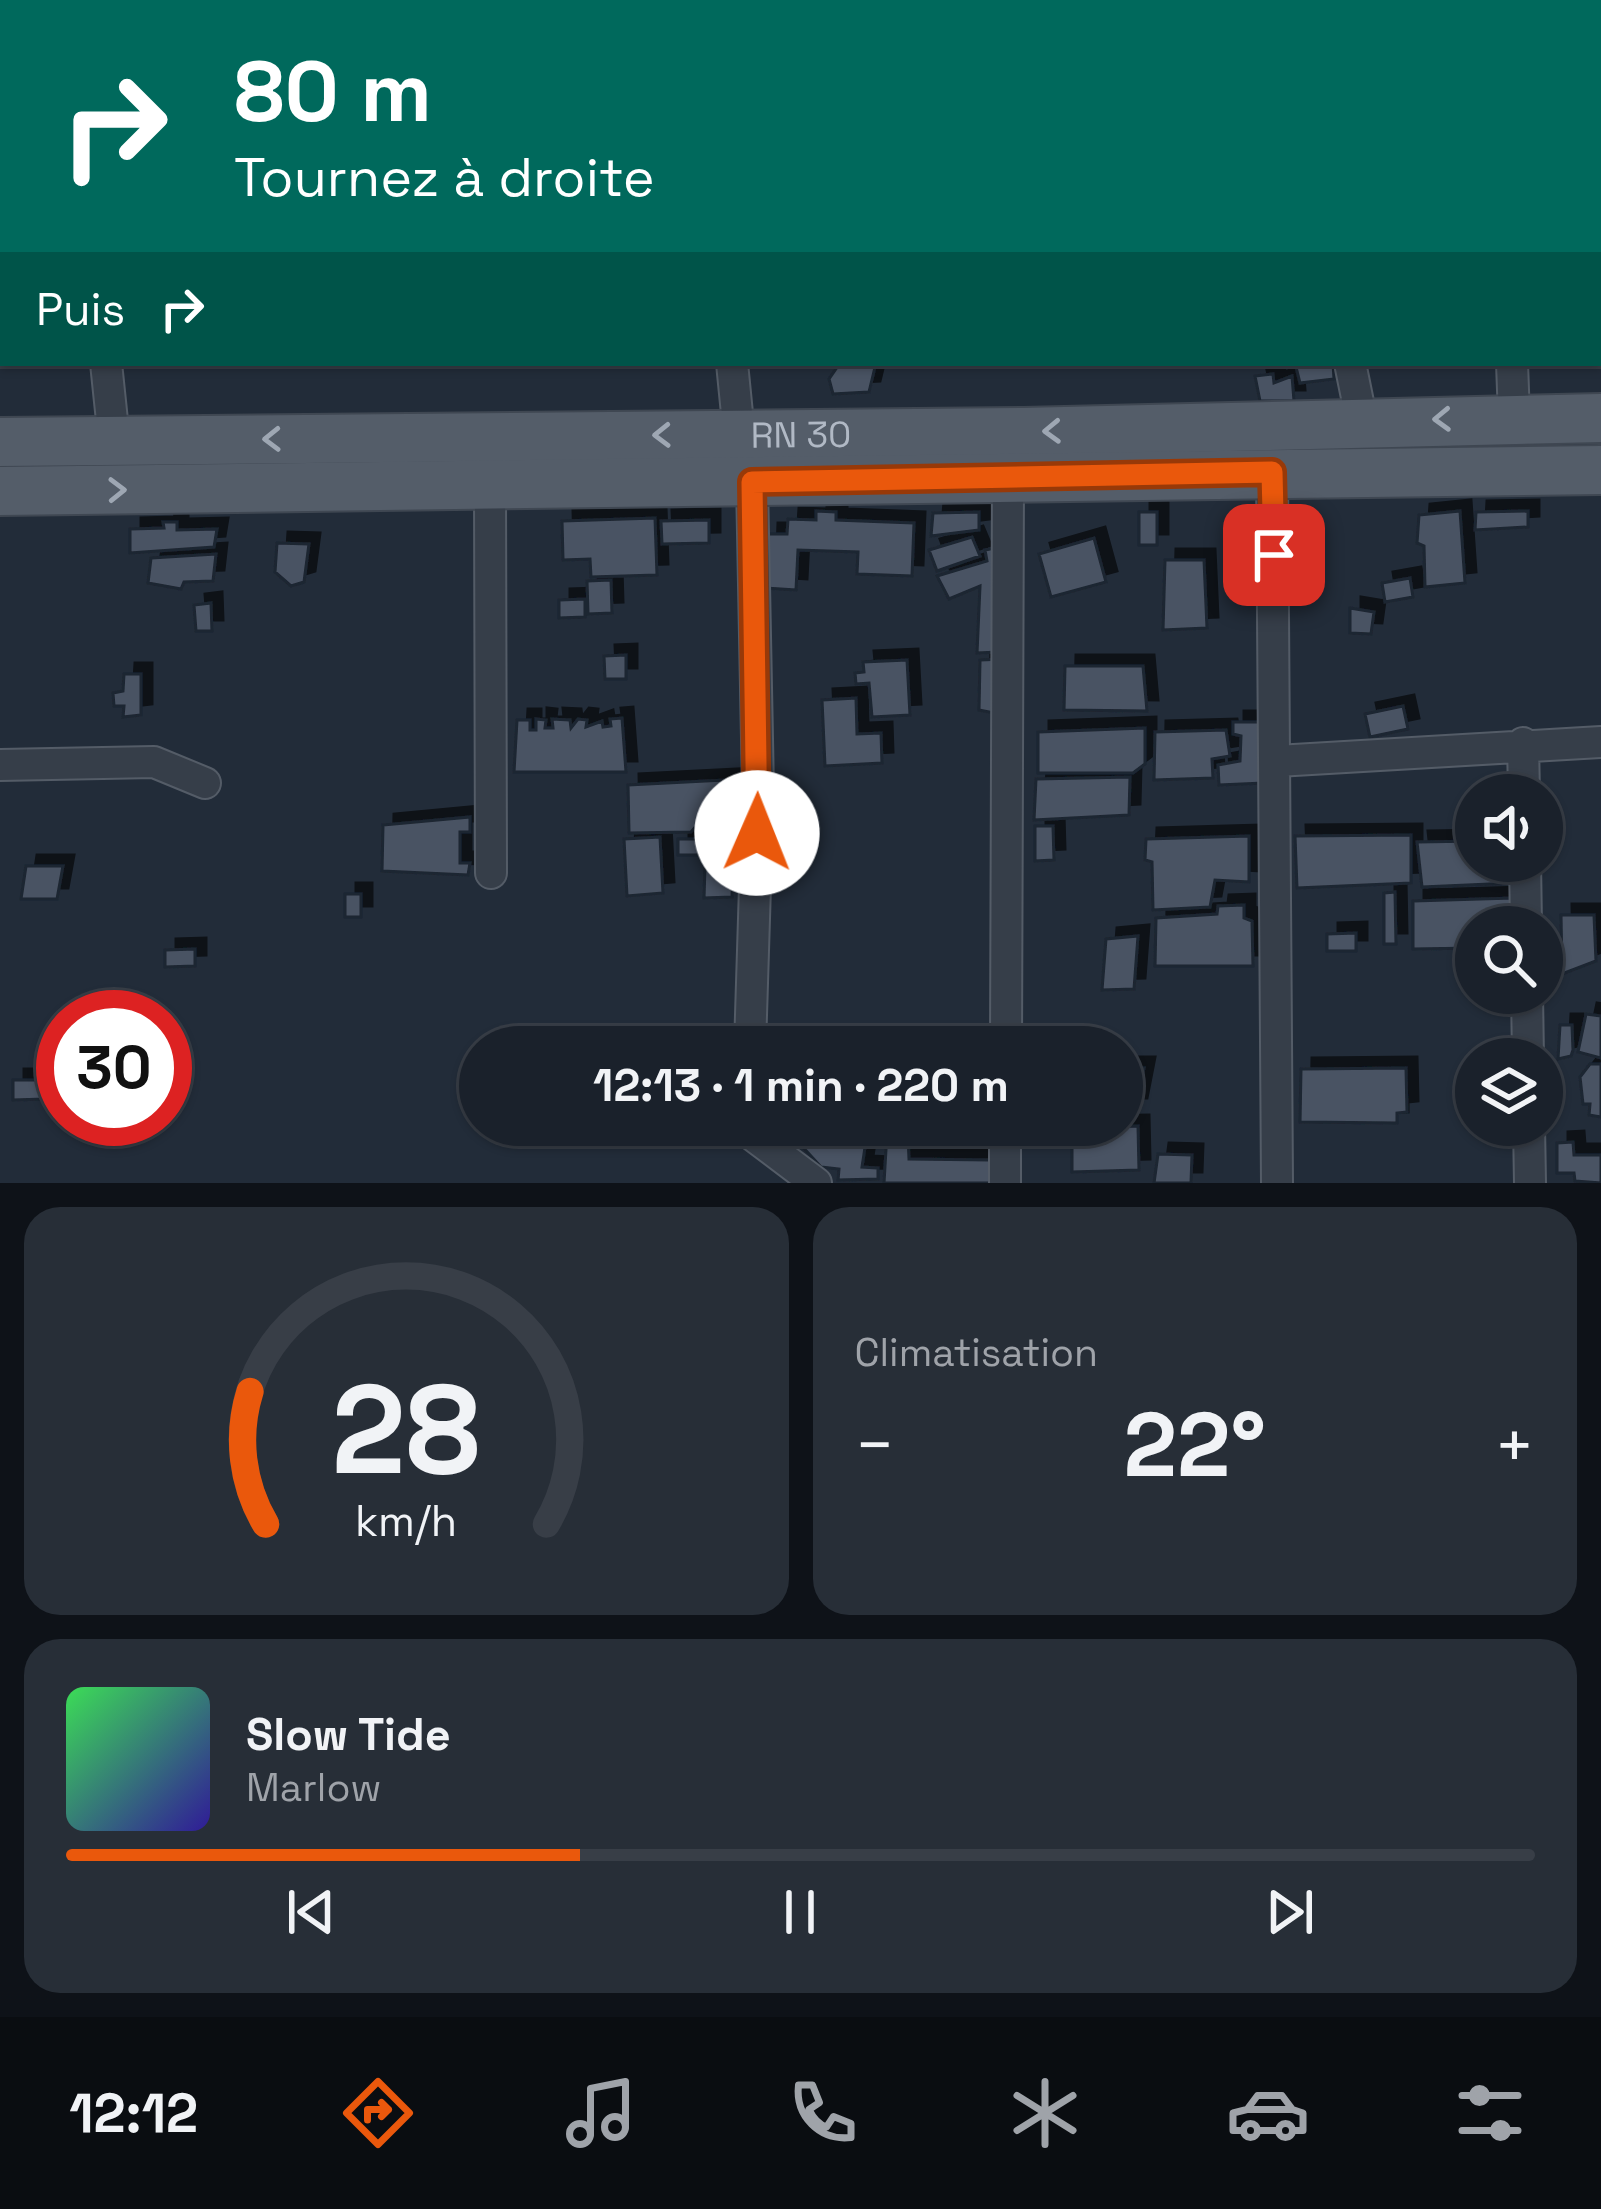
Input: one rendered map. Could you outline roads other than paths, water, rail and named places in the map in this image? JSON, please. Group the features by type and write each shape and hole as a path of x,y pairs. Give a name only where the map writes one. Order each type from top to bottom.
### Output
{"main road":[{"name":"RN 30","path":"0,442 1601,418"},
{"name":"RN 30","path":"0,491 1601,470"}],"street":[{"path":"106,366 113,440"},
{"path":"732,366 739,434"},
{"path":"1351,366 1361,422"},
{"path":"1512,366 1514,417"},
{"path":"1272,472 1276,1183"},
{"path":"1006,1026 1009,478"},
{"path":"750,1026 758,790 752,482"},
{"path":"490,487 491,873"},
{"path":"1277,761 1601,742"},
{"path":"1523,743 1524,774"},
{"path":"0,765 154,763 205,783"},
{"path":"767,1146 816,1183"},
{"path":"1005,1183 1006,1146"},
{"path":"1529,1146 1530,1183"}]}
